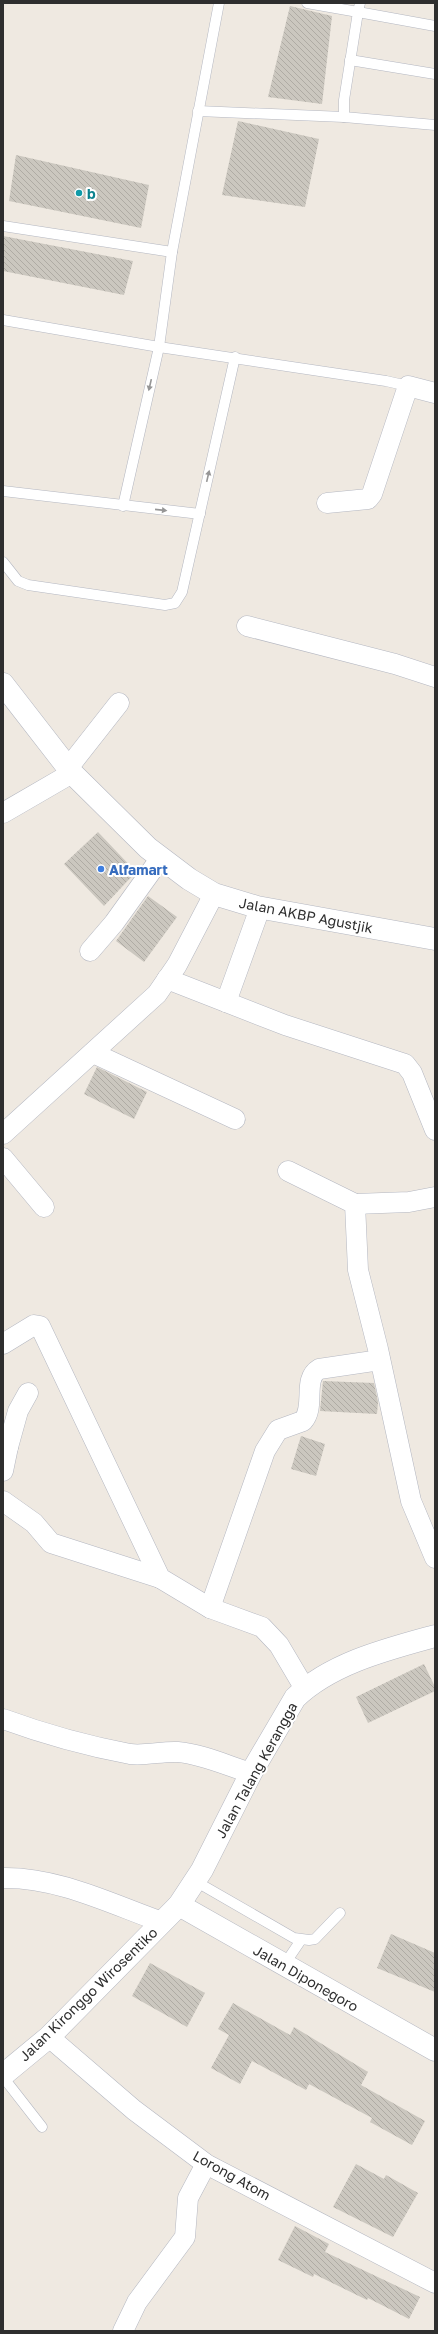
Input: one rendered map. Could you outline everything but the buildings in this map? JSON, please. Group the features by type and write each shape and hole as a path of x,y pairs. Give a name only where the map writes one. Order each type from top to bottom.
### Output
{"street":[{"path":"327,503 362,501 368,499 372,494 408,386 435,393"},
{"path":"247,626 395,664 435,677"},
{"name":"Jalan AKBP Agustjik","path":"5,692 70,771 160,859 214,894 260,908 435,939"},
{"path":"3,813 70,771 119,703"},
{"path":"90,951 117,919 160,859"},
{"path":"3,1134 157,994 176,965 214,894"},
{"path":"226,1002 260,908"},
{"path":"167,979 285,1025 405,1064 412,1073 435,1130"},
{"path":"93,1053 235,1119"},
{"path":"3,1158 44,1207"},
{"path":"288,1171 355,1204 409,1202 435,1197"},
{"path":"355,1204 356,1261 380,1360 411,1501 435,1558"},
{"path":"3,1344 34,1325 40,1326 160,1578"},
{"path":"210,1608 265,1451 278,1430 303,1421 306,1418 310,1406 311,1380 314,1372 380,1360"},
{"path":"3,1471 5,1446 18,1411 28,1394"},
{"path":"3,1501 34,1524 51,1543 160,1578 210,1608 262,1627 279,1645 305,1689"},
{"name":"Jalan Talang Kerangga","path":"171,1913 195,1881 251,1773 289,1708 305,1689 339,1668 435,1636"},
{"path":"3,1719 56,1736 130,1754 147,1755 180,1752 251,1773"},
{"path":"3,1878 37,1880 83,1893 171,1913"},
{"name":"Jalan Diponegoro","path":"171,1913 284,1965 435,2050"},
{"name":"Jalan Kironggo Wirosentiko","path":"3,2076 50,2036 171,1913"},
{"name":"Lorong Atom","path":"50,2036 134,2110 206,2164 435,2283"},
{"path":"123,2331 137,2302 185,2237 188,2198 206,2164"}],"lane":[{"path":"123,506 159,347 172,252 219,3"},
{"path":"307,3 359,7 435,26"},
{"path":"344,117 344,100 359,7"},
{"path":"350,60 435,74"},
{"path":"198,111 344,117 435,125"},
{"path":"3,226 172,252"},
{"path":"3,320 159,347 235,357 386,381 408,386"},
{"path":"3,562 18,581 28,585 165,605 171,604 179,599 182,592 235,357"},
{"path":"3,490 123,506 200,514"},
{"path":"195,1881 294,1938 301,1940 315,1939 340,1913"},
{"path":"284,1965 301,1940"},
{"path":"3,2076 42,2127"}],"place":[{"name":"b","path":"79,193"},
{"name":"Alfamart","path":"101,869"}]}
